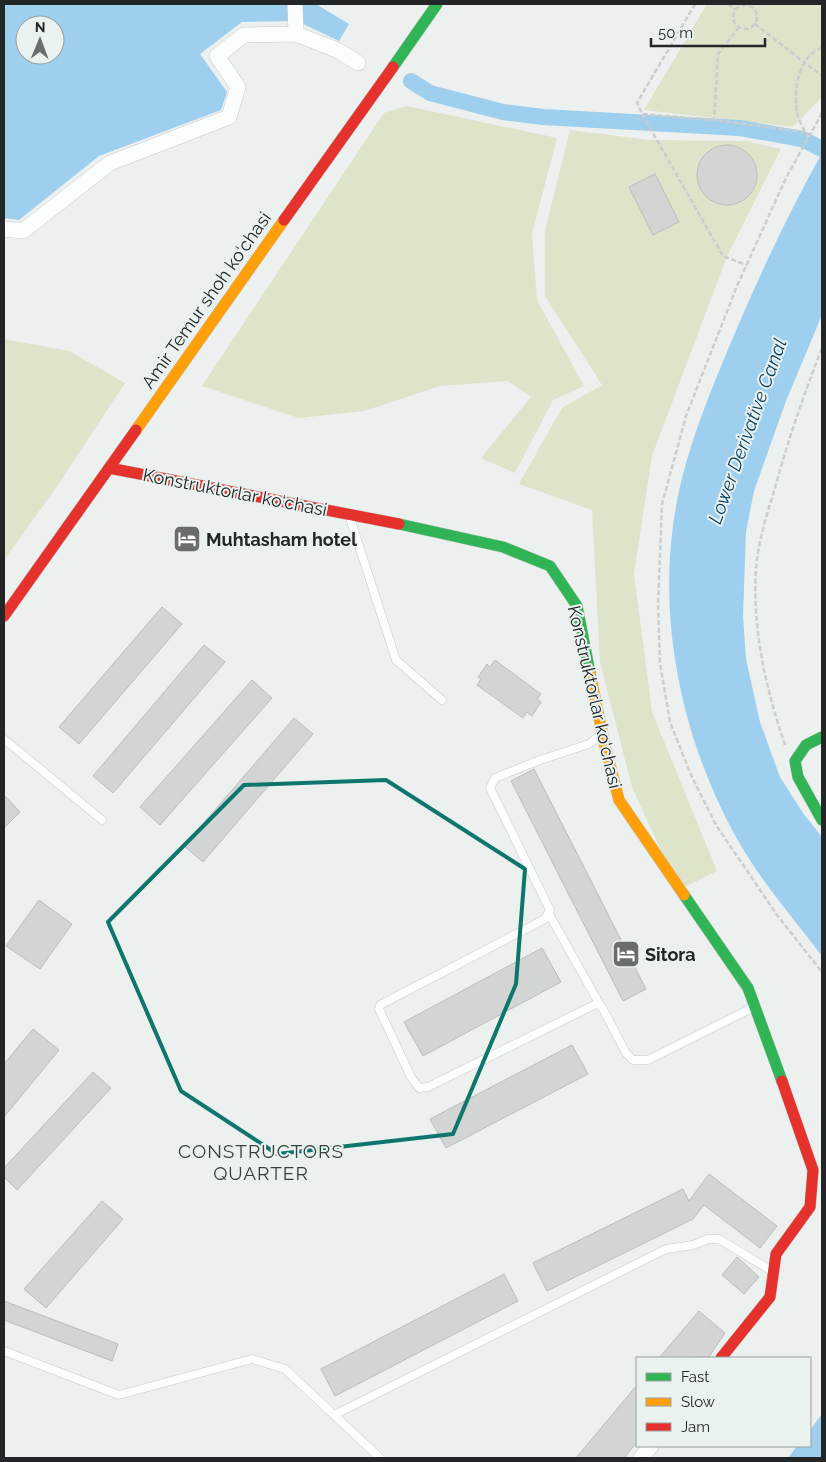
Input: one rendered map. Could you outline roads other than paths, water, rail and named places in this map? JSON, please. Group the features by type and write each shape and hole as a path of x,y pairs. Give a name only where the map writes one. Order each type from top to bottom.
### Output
{"street":[{"path":"295,4 296,34"},
{"name":"Amir Temur shoh ko‘chasi","path":"4,616 437,4"},
{"path":"4,229 23,231 110,163 229,117 238,86 217,56 244,35 296,34 337,50 358,63"},
{"name":"Konstruktorlar ko‘chasi","path":"109,468 348,513 503,547 550,566 577,606 602,732 620,800 743,981 756,1006 818,1170 810,1206 776,1254 770,1297 722,1357"},
{"path":"822,737 806,745 795,761 798,777 822,820"},
{"path":"641,1458 650,1447"}],"lane":[{"path":"348,513 396,660 442,700"},
{"path":"602,732 589,744 540,760 495,778 490,788 550,910 549,914 626,1053 633,1060 648,1060 756,1006"},
{"path":"4,739 102,820"},
{"path":"549,914 545,919 380,1005 379,1009 411,1077 418,1088 428,1087 589,1007 600,1005"},
{"path":"334,1415 666,1249 693,1245 708,1239 719,1239 774,1272"},
{"path":"4,1351 119,1395 252,1359 285,1369 380,1458"}],"water":[{"path":"4,4 316,4 349,24 339,41 297,21 242,22 200,54 227,92 221,110 99,156 19,220 4,218"},
{"name":"Lower Derivative Canal","path":"822,153 822,315 786,401 754,491 746,532 743,616 746,659 760,722 780,777 803,813 822,837 822,956 754,867 726,817 708,778 693,738 674,654 669,568 673,526 682,480 703,413 729,347 762,273"},
{"path":"822,1414 822,1458 788,1458 796,1447 811,1447 811,1429"}],"waterway":[{"path":"411,81 430,93 503,112 543,117 740,128 802,139 822,149"}],"place":[{"name":"Muhtasham hotel","path":"187,539"},
{"name":"Sitora","path":"626,954"}],"district":[{"name":"CONSTRUCTORS QUARTER","path":"261,1162"}]}
